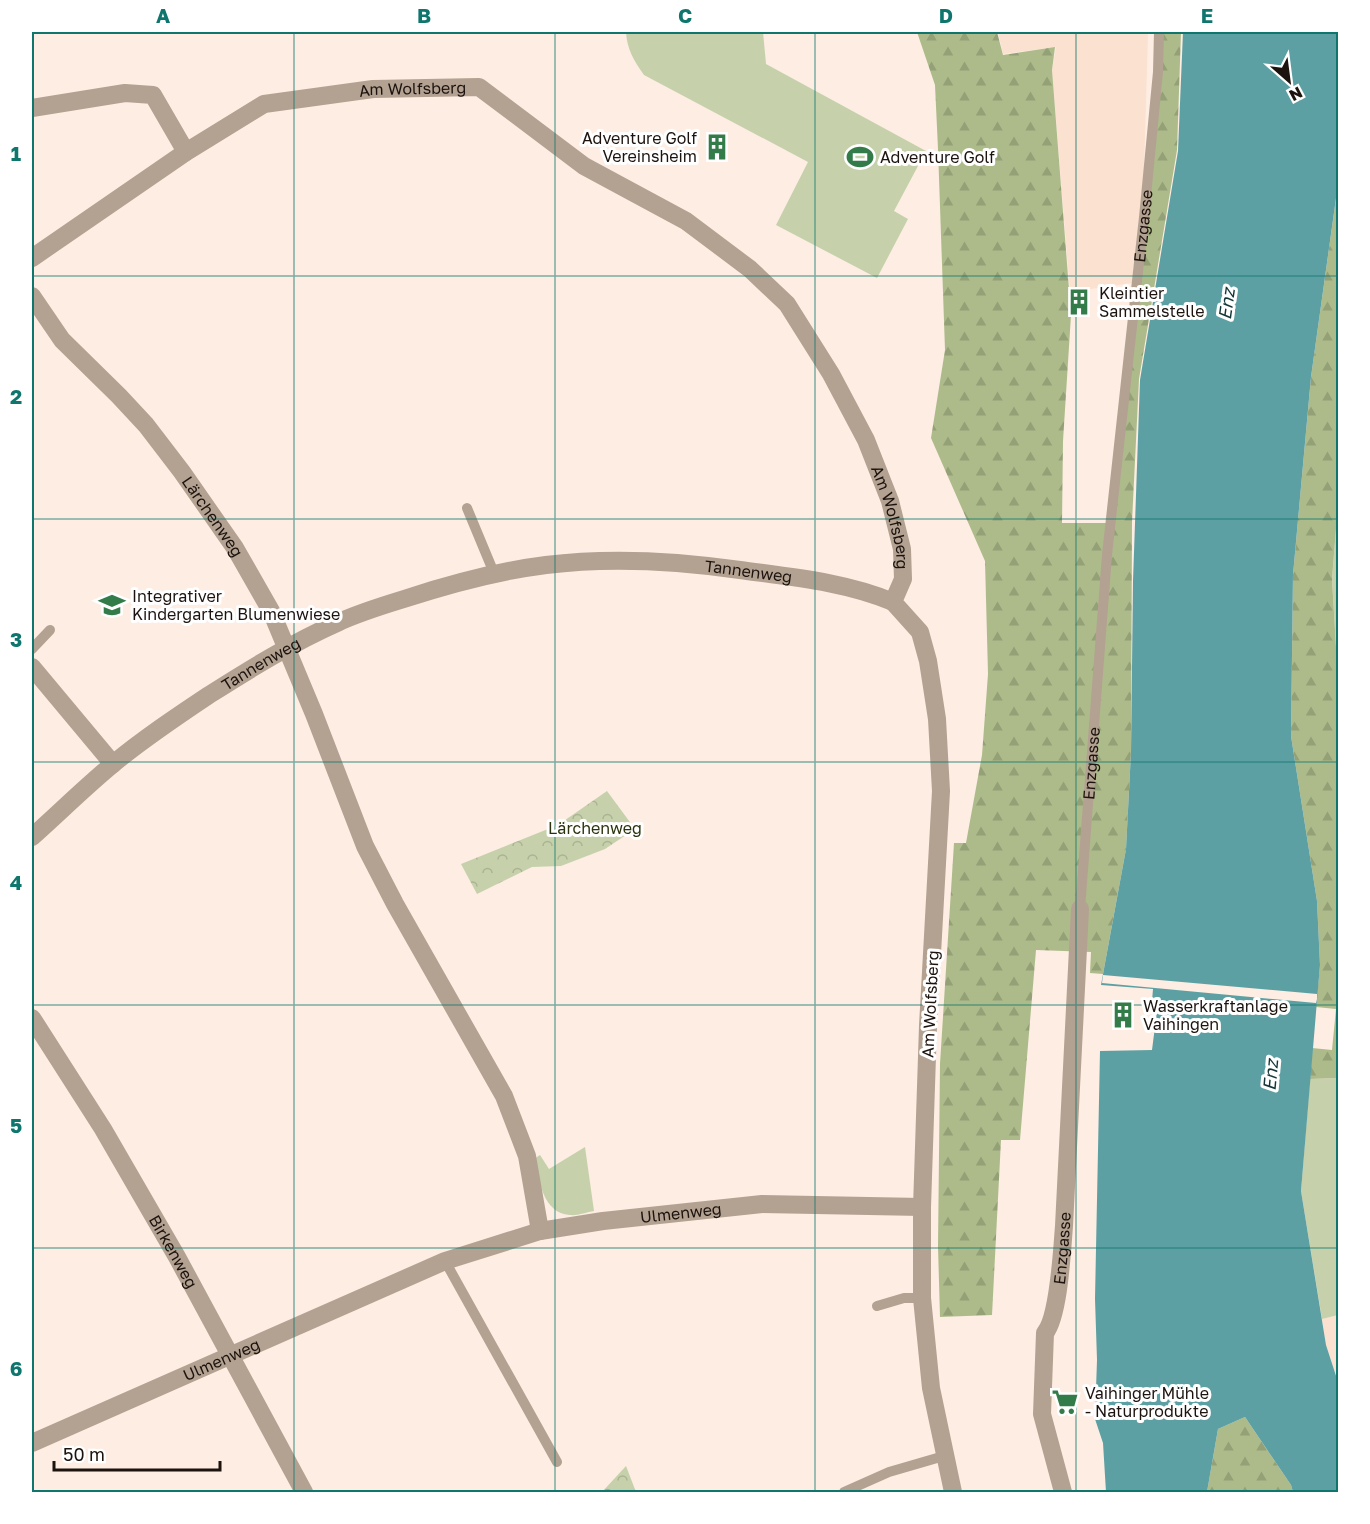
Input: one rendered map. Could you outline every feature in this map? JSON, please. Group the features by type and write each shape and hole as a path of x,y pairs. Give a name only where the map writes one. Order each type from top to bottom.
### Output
{"street":[{"name":"Am Wolfsberg","path":"32,258 186,152 264,104 373,89 479,87 584,165 686,221 750,269 787,304 831,374 866,440 890,501 902,549 903,579 893,602 920,632 928,661 937,718 941,790 928,1026 922,1207 922,1298 931,1388 953,1492"},
{"path":"32,108 125,93 153,95 186,152"},
{"name":"Lärchenweg","path":"32,296 62,340 146,425 182,472 235,548 271,611 365,846 395,904 504,1096 527,1156 540,1231"},
{"name":"Tannenweg","path":"32,837 113,764 189,708 287,648 338,622 438,588 494,573 548,565 605,561 664,562 704,565 812,580 875,595 893,602"},
{"path":"32,667 113,764"},
{"name":"Enzgasse","path":"1063,1492 1042,1414 1045,1333 1051,1326 1064,1226 1080,909"},
{"name":"Birkenweg","path":"32,1018 108,1139 177,1257 304,1492"},
{"name":"Ulmenweg","path":"32,1443 229,1354 445,1261 540,1231 603,1221 762,1204 922,1207"}],"lane":[{"name":"Enzgasse","path":"1080,909 1107,555 1144,218 1158,72 1159,32"},
{"path":"467,508 494,573"},
{"path":"32,649 50,630"},
{"path":"445,1261 557,1462"},
{"path":"877,1306 904,1298 922,1298"},
{"path":"844,1492 889,1472 944,1456"}],"shaded area":[{"path":"998,32 1148,32 1144,172 1132,283 1070,292 1052,70 1056,47 1003,54"},
{"path":"1338,1315 1338,1382 1326,1345 1322,1319"}],"green space":[{"name":"Adventure Golf","path":"626,32 763,32 766,64 926,151 894,211 908,219 877,278 776,225 808,162 644,75 632,55"},
{"path":"917,32 997,32 1003,55 1055,47 1052,70 1071,315 1063,441 1062,523 1113,523 1160,32 1181,32 1177,150 1139,379 1132,522 1131,752 1126,849 1103,974 1090,973 1091,952 1036,950 1020,1140 1001,1140 992,1315 940,1317 938,1246 940,1064 954,843 966,843 982,755 988,674 985,561 931,438 945,350 935,85"},
{"path":"1338,184 1338,504 1332,579 1338,681 1338,1078 1310,1079 1312,1048 1332,1050 1336,1009 1316,1007 1320,965 1317,901 1291,736 1293,575 1311,377"},
{"path":"1338,504 1338,681 1332,579"},
{"name":"Lärchenweg","path":"607,791 635,829 605,849 561,866 532,867 477,894 461,864 558,825"},
{"path":"1338,1078 1338,1315 1322,1319 1301,1191 1310,1079"},
{"path":"585,1147 594,1211 573,1215 561,1213 553,1208 544,1194 534,1159 540,1155 549,1169"},
{"path":"1245,1417 1291,1485 1293,1492 1207,1492 1218,1429"},
{"path":"626,1466 636,1492 602,1492"}],"water":[{"name":"Enz","path":"1183,32 1338,32 1338,184 1311,377 1293,575 1291,736 1317,901 1320,965 1301,1191 1326,1345 1338,1382 1338,1492 1293,1492 1291,1485 1245,1417 1218,1429 1207,1492 1106,1492 1103,1443 1095,1419 1100,1051 1152,1050 1158,1003 1152,1001 1153,989 1101,985 1126,849 1131,752 1133,581 1140,380 1178,151"}],"pier":[{"path":"1103,975 1317,994 1317,999 1316,1003 1102,983"}],"place":[{"name":"Adventure Golf Vereinsheim","path":"717,147"},
{"name":"Adventure Golf","path":"860,157"},
{"name":"Kleintier Sammelstelle","path":"1079,302"},
{"name":"Integrativer Kindergarten Blumenwiese","path":"112,605"},
{"name":"Wasserkraftanlage Vaihingen","path":"1123,1015"},
{"name":"Vaihinger Mühle - Naturprodukte","path":"1065,1402"}]}
